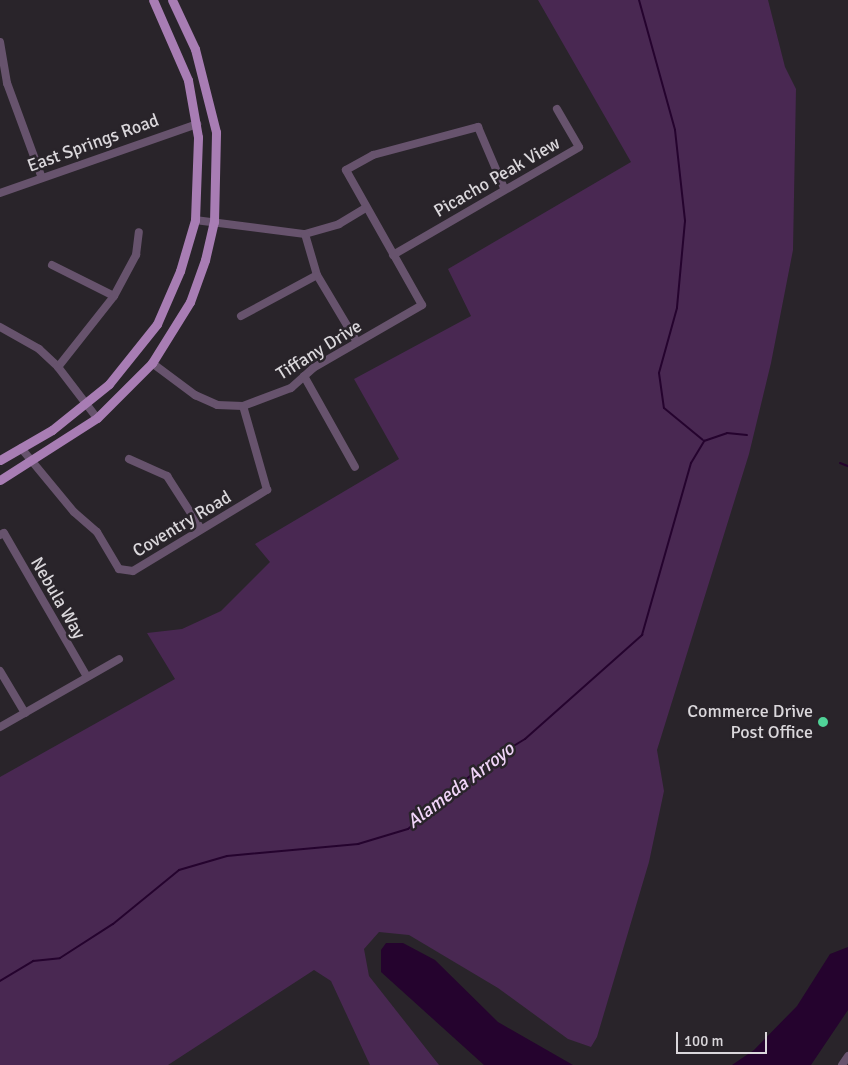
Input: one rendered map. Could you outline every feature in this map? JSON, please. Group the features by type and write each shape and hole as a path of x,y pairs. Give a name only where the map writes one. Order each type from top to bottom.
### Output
{"main road":[{"path":"0,460 87,405 157,324 195,220 197,124 188,80 153,0"},
{"path":"0,480 31,462 97,418 152,363 190,302 214,222 216,132 208,88 172,0"}],"street":[{"path":"0,42 7,83 42,178"},
{"name":"Picacho Peak View","path":"392,255 504,188 579,147 557,109"},
{"name":"East Springs Road","path":"0,193 197,124"},
{"path":"392,255 346,170 373,155 478,127 504,188"},
{"path":"195,220 305,234 340,224 366,208"},
{"path":"58,367 114,296 136,255 139,232"},
{"path":"305,234 317,275 357,342"},
{"name":"Tiffany Drive","path":"152,363 195,396 217,405 243,406 291,388 304,376 357,342 422,305 392,255"},
{"path":"52,265 114,296"},
{"path":"241,316 317,275"},
{"path":"0,327 39,349 58,367 97,418"},
{"path":"304,376 355,467"},
{"name":"Coventry Road","path":"21,448 31,462 97,532 119,569 134,571 266,490 243,406"},
{"path":"129,459 167,476 201,529"},
{"name":"Nebula Way","path":"2,534 87,677"},
{"path":"0,727 119,659"},
{"path":"0,671 25,713"},
{"path":"842,1065 848,1056"}],"shaded area":[{"path":"538,0 768,0 785,67 796,89 793,250 771,363 749,454 657,750 664,791 649,862 597,1037 591,1047 568,1039 498,988 409,935 379,932 364,949 369,976 439,1065 370,1065 331,981 314,970 168,1065 0,1065 0,777 175,679 147,633 182,629 221,611 270,562 255,544 399,459 354,379 471,316 448,269 631,162"},
{"path":"386,943 403,943 435,960 498,1022 573,1065 484,1065 381,972 381,950"},
{"path":"848,947 848,1010 811,1065 732,1065 754,1050 797,1006 830,954"}],"waterway":[{"path":"639,0 675,130 685,221 677,308 659,373 664,408 703,440"},
{"name":"Alameda Arroyo","path":"0,981 33,961 60,958 113,924 179,870 227,856 358,844 408,829 484,764 525,739 642,635 691,463 704,441 727,433 747,435"},
{"name":"Alameda Arroyo","path":"840,463 848,466"}],"place":[{"name":"Commerce Drive Post Office","path":"823,722"}]}
